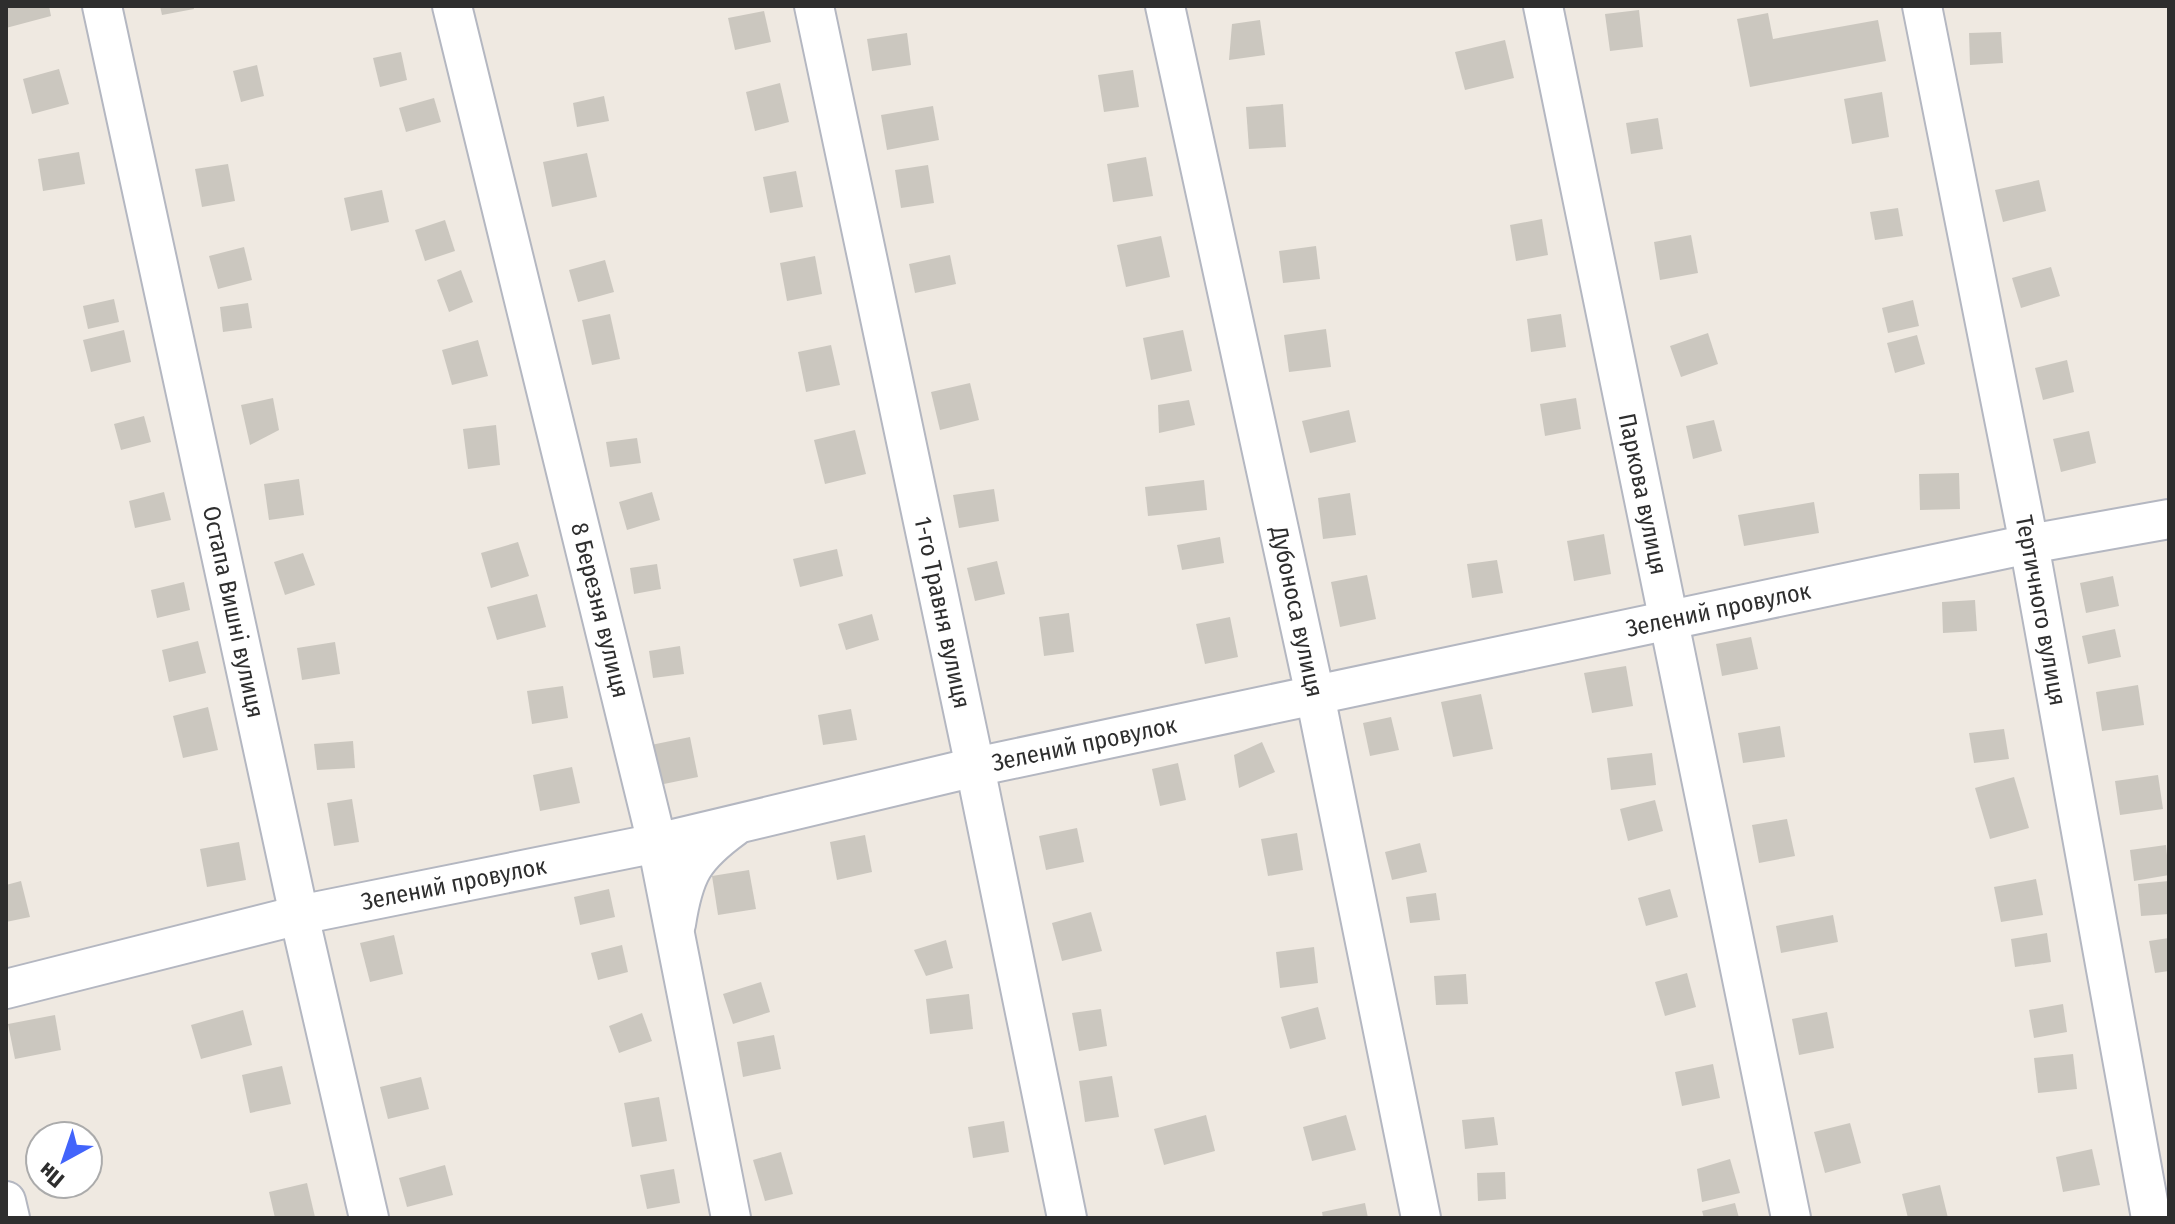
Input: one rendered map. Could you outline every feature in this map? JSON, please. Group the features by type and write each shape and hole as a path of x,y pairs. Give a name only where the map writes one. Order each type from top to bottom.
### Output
{"street":[{"name":"Остапа Вишні вулиця","path":"102,6 299,915 369,1218"},
{"name":"8 Березня вулиця","path":"452,6 657,843 731,1218"},
{"name":"1-го Травня вулиця","path":"814,6 1067,1218"},
{"name":"Дубоноса вулиця","path":"1165,6 1315,695 1421,1218"},
{"name":"Паркова вулиця","path":"1543,6 1791,1218"},
{"name":"Тертичного вулиця","path":"1922,6 2029,544 2151,1218"},
{"name":"Зелений провулок","path":"6,989 299,915 657,843 975,767 2029,544 2169,519"},
{"path":"571,859 598,847 621,822 636,785 637,762"},
{"path":"674,935 693,864 705,847 737,824"},
{"path":"6,1201 10,1218"}],"building":[{"path":"6,6 49,6 51,16 6,28"},
{"path":"160,6 193,6 194,9 162,15"},
{"path":"1639,10 1643,47 1610,51 1605,14"},
{"path":"764,11 771,42 735,50 728,18"},
{"path":"1768,13 1773,39 1878,20 1886,61 1750,87 1737,19"},
{"path":"1260,20 1265,55 1229,60 1232,24"},
{"path":"2001,32 2003,63 1970,65 1969,33"},
{"path":"907,33 911,65 872,71 867,39"},
{"path":"1505,40 1514,78 1465,90 1455,52"},
{"path":"401,52 407,80 380,87 373,58"},
{"path":"257,65 264,96 241,102 233,71"},
{"path":"59,69 69,104 32,114 23,79"},
{"path":"1133,70 1139,107 1104,112 1098,75"},
{"path":"780,83 789,122 755,131 746,92"},
{"path":"1882,92 1889,137 1852,144 1844,99"},
{"path":"604,96 609,121 577,127 573,103"},
{"path":"434,98 441,122 406,132 399,108"},
{"path":"1283,104 1286,147 1249,149 1246,107"},
{"path":"933,106 939,140 887,150 881,115"},
{"path":"1658,118 1663,149 1631,154 1626,123"},
{"path":"79,152 85,184 43,191 38,159"},
{"path":"587,153 597,197 552,207 543,162"},
{"path":"1146,157 1153,196 1113,202 1107,164"},
{"path":"228,164 235,201 202,207 195,169"},
{"path":"928,165 934,203 901,208 895,170"},
{"path":"796,171 803,207 770,213 763,177"},
{"path":"2039,180 2046,211 2003,222 1995,190"},
{"path":"382,190 389,222 351,231 344,198"},
{"path":"1898,208 1903,236 1875,240 1870,212"},
{"path":"1542,219 1548,255 1516,261 1510,225"},
{"path":"445,220 455,251 425,261 415,230"},
{"path":"1691,235 1698,273 1660,280 1654,242"},
{"path":"1161,236 1170,277 1126,287 1117,245"},
{"path":"1316,246 1320,279 1283,283 1279,251"},
{"path":"244,247 252,280 218,289 209,256"},
{"path":"950,255 956,284 915,293 909,264"},
{"path":"815,256 822,294 787,301 780,263"},
{"path":"605,260 614,292 578,302 569,270"},
{"path":"2051,267 2060,296 2021,308 2012,278"},
{"path":"461,270 473,302 449,312 437,280"},
{"path":"114,299 119,322 88,329 83,306"},
{"path":"1913,300 1919,326 1888,333 1882,308"},
{"path":"248,303 252,328 223,332 220,307"},
{"path":"610,314 620,359 592,365 582,320"},
{"path":"1561,314 1566,347 1531,352 1527,319"},
{"path":"1326,329 1331,367 1289,372 1284,335"},
{"path":"124,330 131,362 91,372 83,340"},
{"path":"1183,330 1192,371 1151,380 1143,338"},
{"path":"1708,333 1718,364 1681,377 1670,346"},
{"path":"1917,335 1925,364 1895,373 1887,343"},
{"path":"478,340 488,376 452,385 442,350"},
{"path":"831,345 840,385 806,392 798,352"},
{"path":"2067,360 2074,392 2043,400 2035,368"},
{"path":"970,383 979,420 940,430 931,392"},
{"path":"273,398 279,430 250,445 241,405"},
{"path":"1576,398 1581,429 1545,436 1540,404"},
{"path":"1189,400 1195,425 1159,433 1158,405"},
{"path":"1349,410 1356,442 1310,453 1302,421"},
{"path":"144,416 151,442 121,450 114,424"},
{"path":"1714,420 1722,451 1693,459 1686,426"},
{"path":"496,425 500,465 468,469 463,429"},
{"path":"855,430 866,474 825,484 814,440"},
{"path":"2089,431 2096,463 2061,472 2053,439"},
{"path":"637,438 641,463 610,467 606,442"},
{"path":"1959,473 1960,509 1920,510 1919,474"},
{"path":"299,479 304,515 269,520 264,484"},
{"path":"1204,480 1207,510 1148,516 1145,487"},
{"path":"994,489 999,521 959,528 953,495"},
{"path":"164,492 171,520 135,528 129,501"},
{"path":"652,492 660,520 627,530 619,502"},
{"path":"1350,493 1356,535 1323,539 1318,498"},
{"path":"1814,502 1819,533 1744,546 1738,515"},
{"path":"1604,534 1611,574 1574,581 1567,541"},
{"path":"1220,537 1224,563 1182,570 1177,545"},
{"path":"518,542 529,576 491,588 481,553"},
{"path":"837,549 843,576 800,587 793,559"},
{"path":"303,553 315,585 285,595 274,562"},
{"path":"1497,560 1503,593 1472,598 1467,564"},
{"path":"997,561 1005,594 975,601 967,568"},
{"path":"657,564 661,589 634,594 630,568"},
{"path":"1367,575 1376,619 1340,627 1331,582"},
{"path":"2113,576 2119,606 2086,613 2080,583"},
{"path":"184,582 190,610 157,618 151,590"},
{"path":"537,594 546,627 497,640 487,607"},
{"path":"1975,600 1977,631 1943,633 1942,602"},
{"path":"1069,613 1074,652 1044,656 1039,617"},
{"path":"872,614 879,640 846,650 838,624"},
{"path":"1230,617 1238,657 1205,664 1196,624"},
{"path":"2115,629 2121,657 2088,664 2082,636"},
{"path":"1751,637 1758,669 1722,676 1716,644"},
{"path":"198,641 206,673 169,682 162,650"},
{"path":"335,642 340,674 302,680 297,648"},
{"path":"680,646 684,674 653,678 649,651"},
{"path":"1626,666 1633,706 1592,713 1584,673"},
{"path":"2138,685 2144,725 2102,731 2096,692"},
{"path":"563,686 568,718 532,724 527,691"},
{"path":"1481,694 1493,749 1453,757 1441,702"},
{"path":"208,707 218,750 183,758 173,716"},
{"path":"851,709 857,740 823,745 818,715"},
{"path":"1391,717 1399,750 1370,756 1363,723"},
{"path":"1780,726 1785,757 1743,763 1738,733"},
{"path":"2004,729 2009,759 1974,763 1969,733"},
{"path":"690,737 698,777 659,785 651,745"},
{"path":"353,741 355,768 317,770 314,744"},
{"path":"1262,742 1275,772 1239,788 1234,755"},
{"path":"1652,753 1656,785 1611,790 1607,758"},
{"path":"1178,763 1186,800 1160,806 1152,769"},
{"path":"572,767 580,803 540,811 533,775"},
{"path":"2158,775 2163,809 2120,815 2115,781"},
{"path":"2014,777 2029,828 1990,839 1975,788"},
{"path":"352,799 359,842 334,846 327,803"},
{"path":"1655,800 1663,831 1628,841 1620,809"},
{"path":"1787,819 1795,856 1759,863 1752,825"},
{"path":"1077,828 1084,862 1046,870 1039,836"},
{"path":"1297,833 1303,870 1268,876 1261,839"},
{"path":"865,835 872,872 837,880 830,842"},
{"path":"239,842 246,880 207,887 200,849"},
{"path":"1420,843 1427,872 1392,880 1385,852"},
{"path":"2166,845 2169,875 2134,881 2130,850"},
{"path":"749,870 756,909 718,915 712,876"},
{"path":"2036,879 2043,915 2001,922 1994,887"},
{"path":"21,881 30,917 6,922 6,885"},
{"path":"2169,881 2169,914 2141,916 2138,884"},
{"path":"609,889 615,917 580,925 574,897"},
{"path":"1670,889 1678,917 1646,926 1638,898"},
{"path":"1436,893 1440,920 1410,923 1406,897"},
{"path":"1091,912 1102,951 1062,961 1052,923"},
{"path":"1833,915 1838,942 1781,953 1776,926"},
{"path":"2047,933 2051,962 2015,967 2011,939"},
{"path":"394,935 403,974 370,982 360,943"},
{"path":"2169,938 2169,971 2155,973 2149,941"},
{"path":"946,940 953,968 926,976 914,950"},
{"path":"622,945 628,972 598,980 591,953"},
{"path":"1314,947 1318,983 1280,988 1276,952"},
{"path":"1687,973 1696,1007 1665,1016 1655,982"},
{"path":"1466,974 1468,1004 1436,1005 1434,976"},
{"path":"761,982 770,1012 733,1024 723,994"},
{"path":"969,994 973,1029 930,1034 926,999"},
{"path":"2063,1004 2067,1032 2034,1038 2029,1010"},
{"path":"1318,1007 1326,1039 1290,1049 1281,1017"},
{"path":"1101,1009 1107,1046 1079,1051 1072,1013"},
{"path":"243,1010 252,1045 201,1059 191,1025"},
{"path":"1827,1012 1834,1048 1799,1055 1792,1019"},
{"path":"642,1013 652,1041 619,1053 609,1026"},
{"path":"55,1015 61,1050 15,1059 8,1024"},
{"path":"774,1035 781,1069 743,1077 737,1042"},
{"path":"2073,1054 2077,1089 2038,1093 2034,1058"},
{"path":"1713,1064 1720,1098 1682,1106 1675,1072"},
{"path":"282,1066 291,1104 250,1113 242,1075"},
{"path":"1112,1076 1119,1117 1085,1122 1079,1081"},
{"path":"421,1077 429,1109 388,1119 380,1087"},
{"path":"659,1097 667,1141 632,1147 624,1103"},
{"path":"1206,1115 1215,1151 1164,1165 1154,1129"},
{"path":"1346,1115 1356,1150 1312,1161 1303,1127"},
{"path":"1494,1117 1498,1145 1465,1149 1462,1120"},
{"path":"1004,1121 1009,1152 973,1158 968,1127"},
{"path":"1850,1123 1861,1163 1825,1173 1814,1132"},
{"path":"2092,1149 2100,1185 2063,1192 2056,1157"},
{"path":"781,1152 793,1194 765,1201 753,1160"},
{"path":"1730,1159 1740,1193 1702,1202 1697,1169"},
{"path":"445,1165 453,1195 407,1207 399,1178"},
{"path":"674,1169 680,1203 647,1209 640,1175"},
{"path":"1505,1172 1506,1199 1478,1201 1477,1173"},
{"path":"307,1183 315,1217 275,1218 269,1192"},
{"path":"1940,1185 1948,1218 1908,1218 1902,1194"},
{"path":"1365,1203 1368,1218 1323,1218 1322,1212"},
{"path":"1735,1203 1739,1218 1704,1218 1702,1211"}]}
